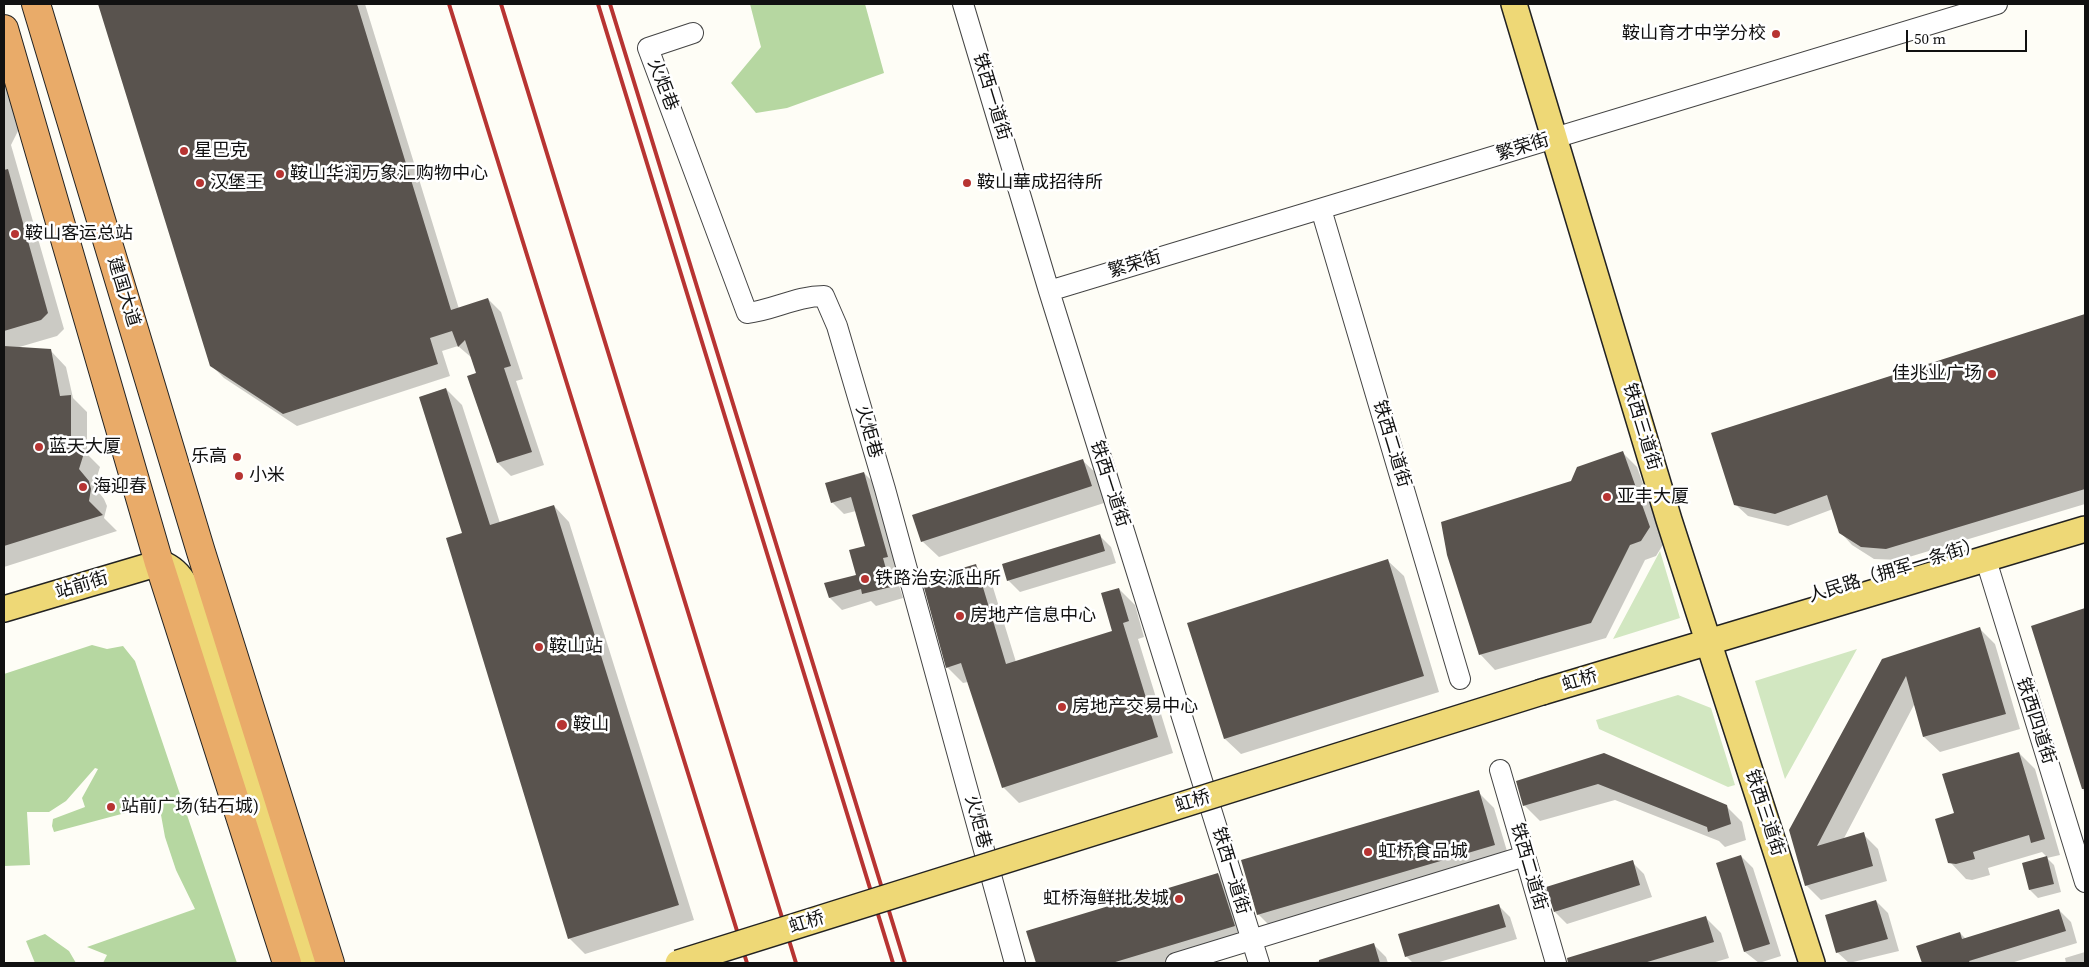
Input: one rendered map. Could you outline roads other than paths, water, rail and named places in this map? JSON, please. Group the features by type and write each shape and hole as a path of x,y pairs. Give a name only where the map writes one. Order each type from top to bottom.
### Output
{"highway":[{"name":"建国大道","path":"36,4 201,552 330,963"},
{"path":"7,50 160,563 287,963"}],"main road":[{"name":"铁西三道街","path":"1514,4 1668,520 1812,963"},
{"name":"人民路（拥军一条街）","path":"1706,635 2085,511"},
{"path":"1706,635 1986,560 2085,529"},
{"name":"站前街","path":"4,610 160,563"},
{"path":"160,563 169,565 177,572 190,592 311,963"},
{"name":"虹桥","path":"678,963 1542,692 1706,635"}],"street":[{"name":"铁西一道街","path":"963,4 1049,291 1199,764 1224,857 1259,963"},
{"name":"繁荣街","path":"1049,291 1997,4"},
{"name":"火炬巷","path":"693,33 648,48 748,312 762,311 775,305 808,296 824,296 837,326 885,489 1015,963"},
{"name":"铁西二道街","path":"1321,209 1460,679"},
{"name":"铁西四道街","path":"1986,560 2085,882"},
{"name":"铁西二道街","path":"1500,770 1556,963"},
{"path":"1176,963 1525,856"}],"railway":[{"path":"449,4 747,963"},
{"path":"501,4 796,963"},
{"path":"598,4 893,963"},
{"path":"610,4 905,963"}],"place":[{"name":"鞍山育才中学分校","path":"1776,34"},
{"name":"星巴克","path":"184,151"},
{"name":"鞍山华润万象汇购物中心","path":"280,174"},
{"name":"汉堡王","path":"200,183"},
{"name":"鞍山華成招待所","path":"967,183"},
{"name":"鞍山客运总站","path":"15,234"},
{"name":"佳兆业广场","path":"1992,374"},
{"name":"蓝天大厦","path":"39,447"},
{"name":"乐高","path":"237,457"},
{"name":"小米","path":"239,476"},
{"name":"海迎春","path":"83,487"},
{"name":"亚丰大厦","path":"1607,497"},
{"name":"铁路治安派出所","path":"865,579"},
{"name":"房地产信息中心","path":"960,616"},
{"name":"鞍山站","path":"539,647"},
{"name":"房地产交易中心","path":"1062,707"},
{"name":"鞍山","path":"562,725"},
{"name":"站前广场(钻石城)","path":"111,807"},
{"name":"虹桥食品城","path":"1368,852"},
{"name":"虹桥海鲜批发城","path":"1179,899"}]}
